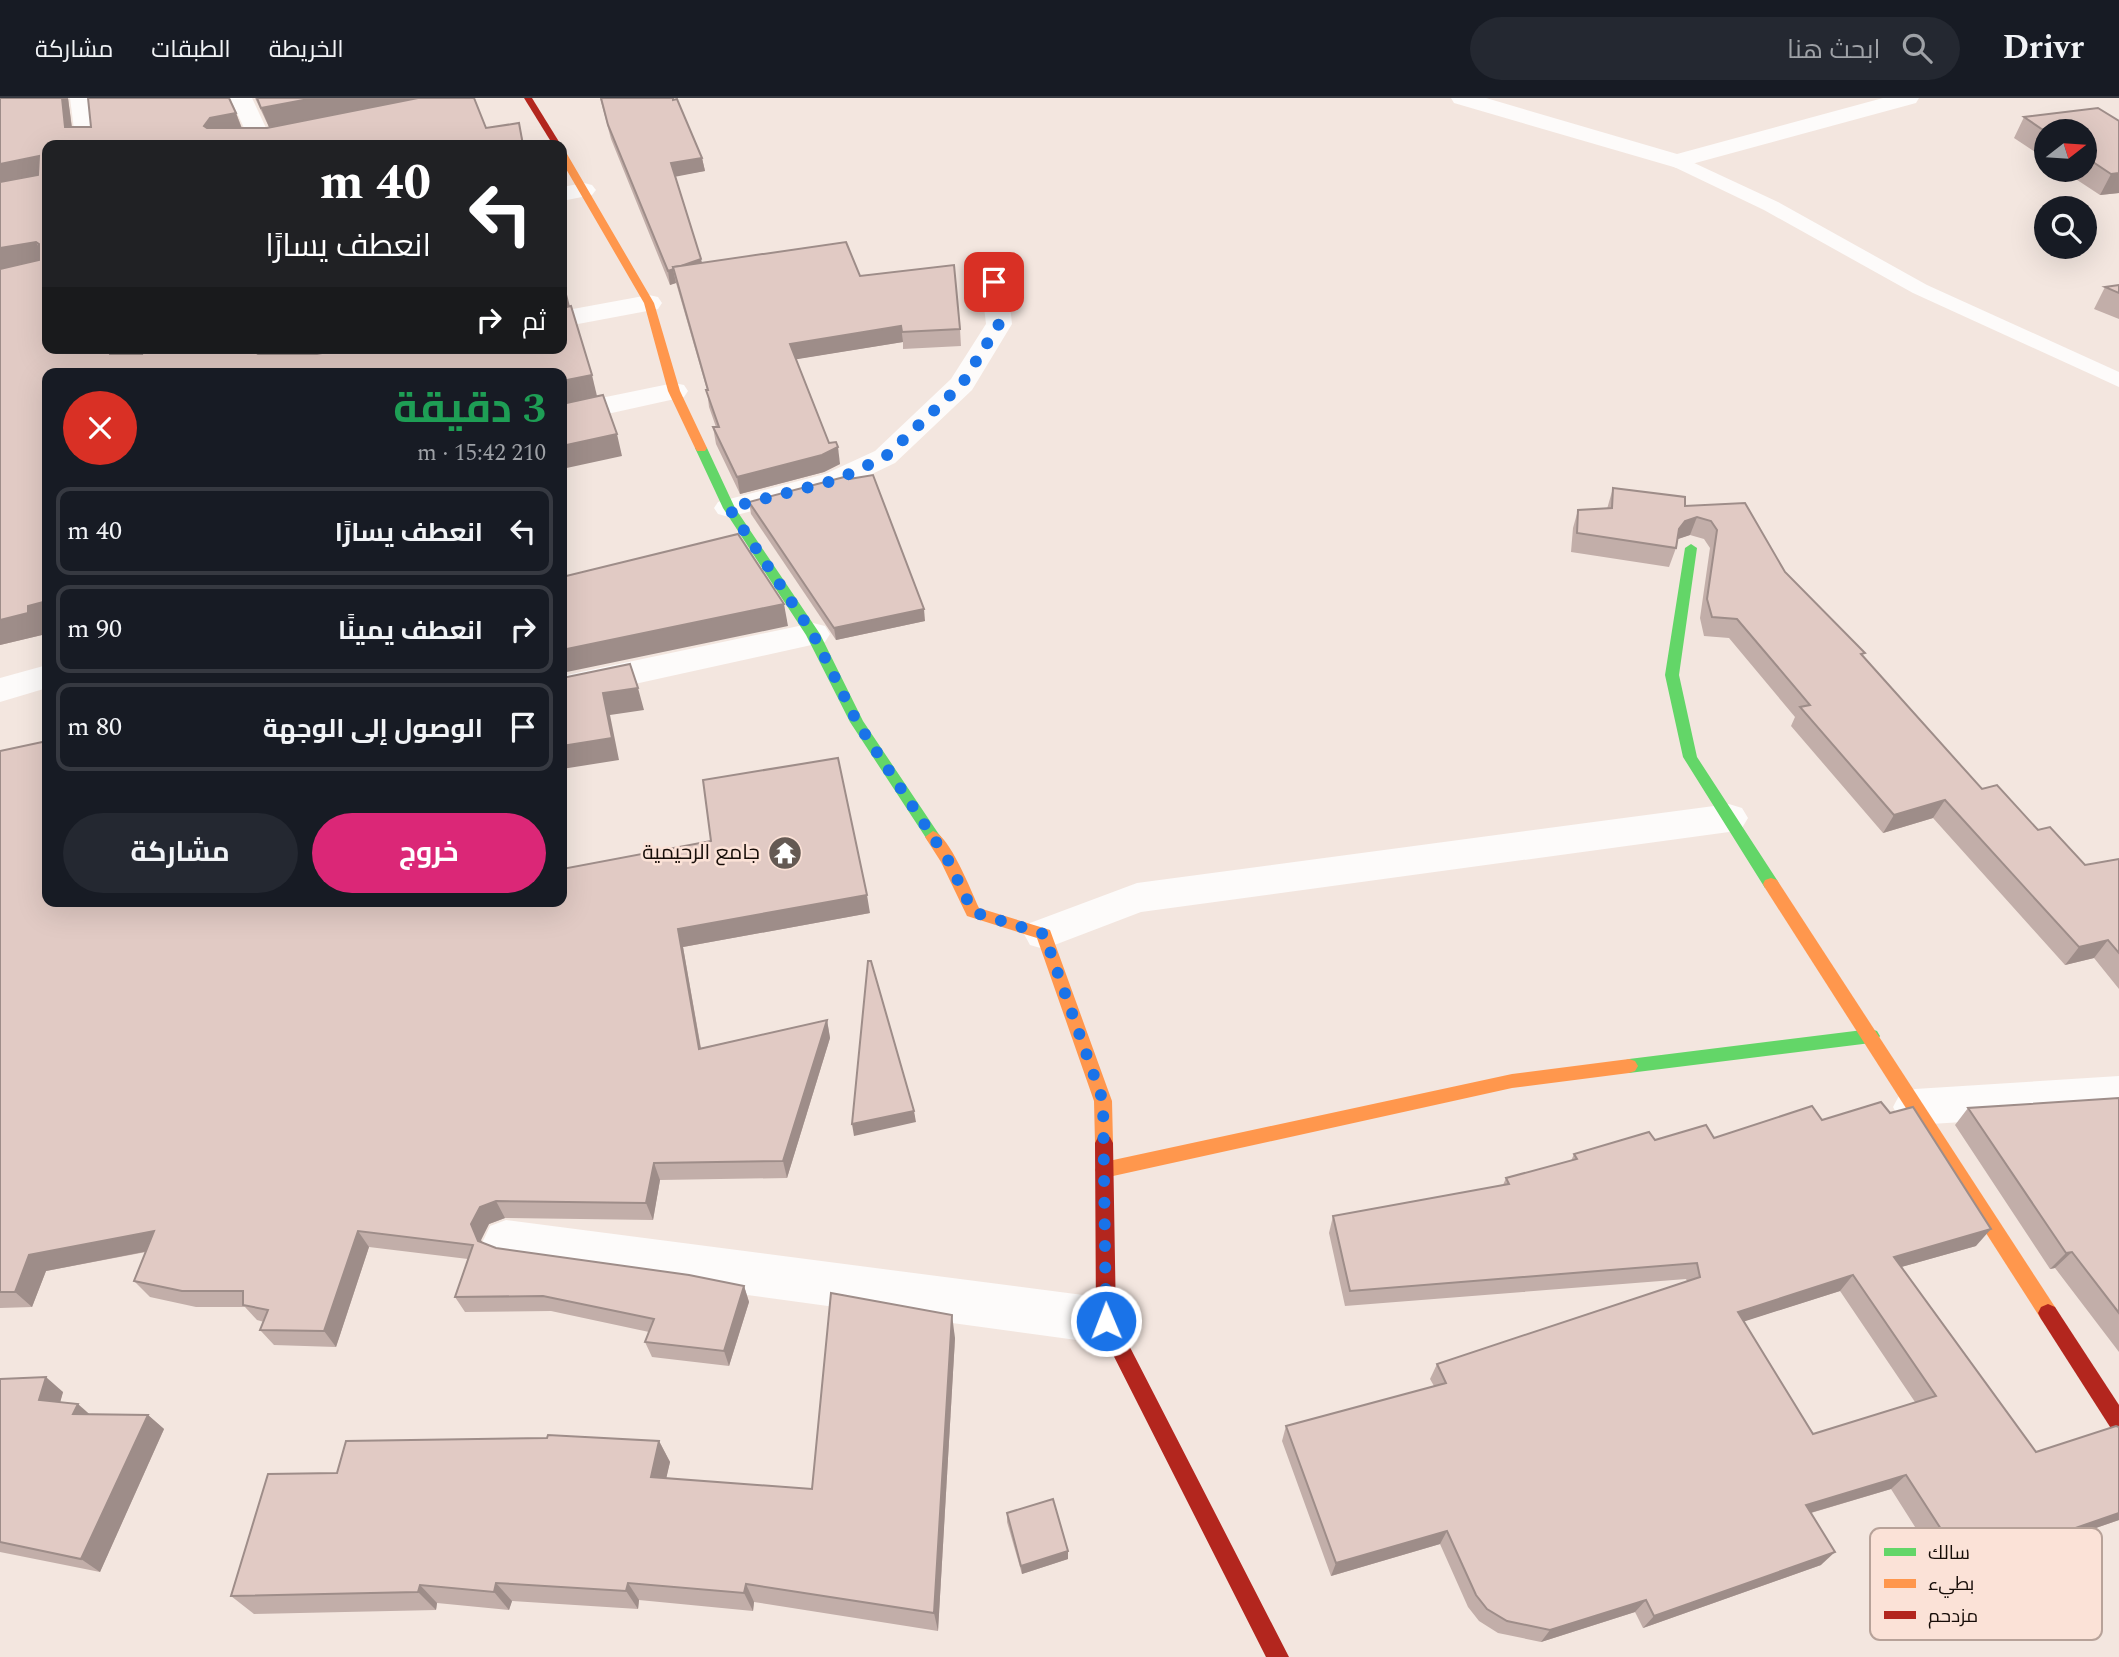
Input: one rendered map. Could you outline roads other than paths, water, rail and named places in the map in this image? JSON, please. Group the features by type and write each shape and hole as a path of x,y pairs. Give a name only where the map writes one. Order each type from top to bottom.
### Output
{"street":[{"path":"81,98 86,140"},
{"path":"241,98 252,140"},
{"path":"528,98 554,140"},
{"path":"1462,98 1677,162 1908,98"},
{"path":"261,140 286,134"},
{"path":"567,171 573,192 649,303 674,391 729,508 813,634 857,722 948,860 973,912 1044,934 1137,898 1729,818"},
{"path":"729,508 836,480 885,457 962,384 999,324 992,261"},
{"path":"567,318 649,303"},
{"path":"567,414 674,391"},
{"path":"1692,548 1672,675 1690,757 2119,1423"},
{"path":"567,687 813,634"},
{"path":"0,690 42,677"},
{"path":"1044,934 1103,1101 1106,1321 1278,1657"},
{"path":"1104,1170 1512,1081 1871,1036"},
{"path":"1915,1107 2119,1094"},
{"path":"506,1241 1106,1321"}],"lane":[{"path":"1677,162 1771,206 1920,289 2119,380"}],"place":[{"name":"جامع الرحيمية","path":"785,853"}]}
